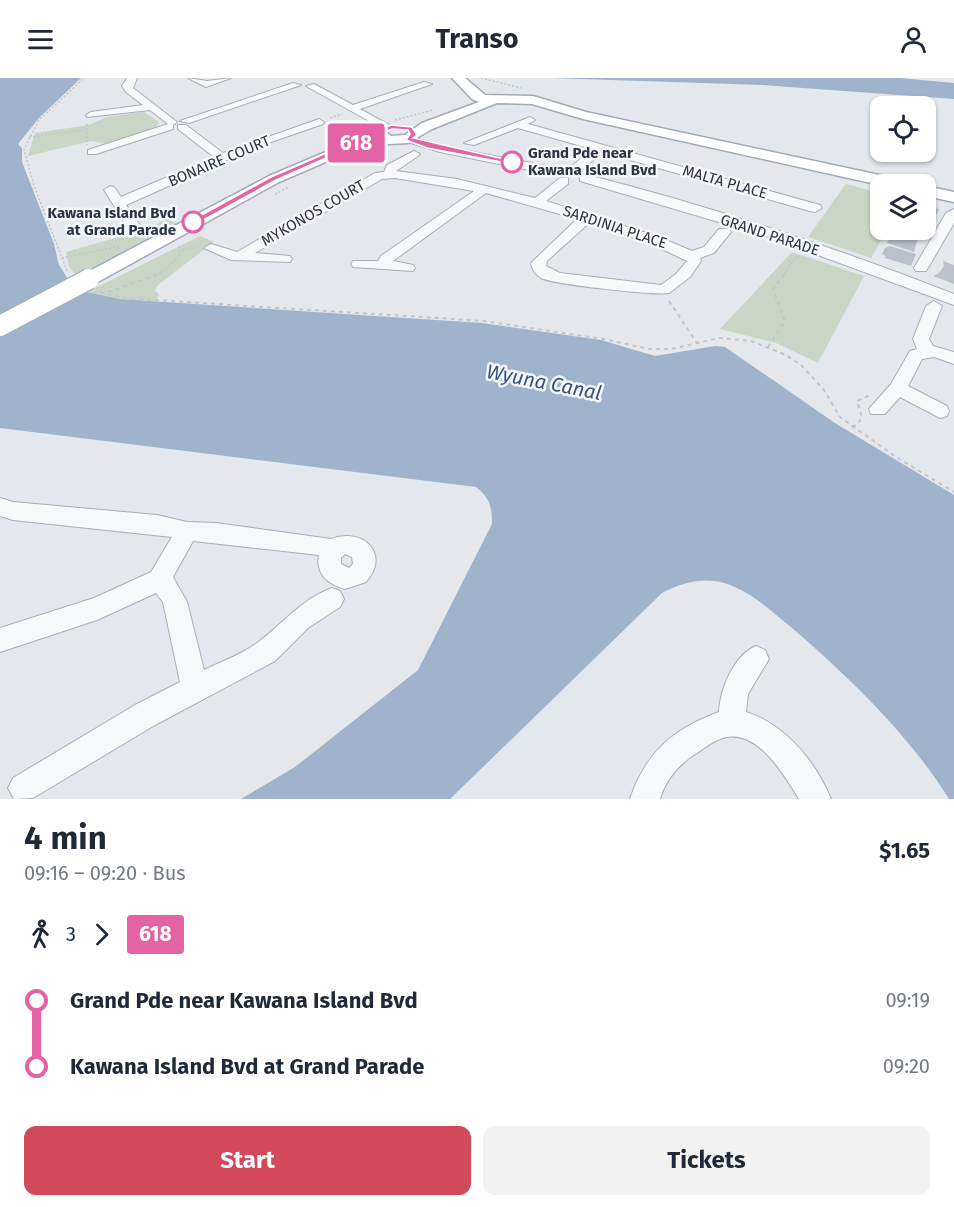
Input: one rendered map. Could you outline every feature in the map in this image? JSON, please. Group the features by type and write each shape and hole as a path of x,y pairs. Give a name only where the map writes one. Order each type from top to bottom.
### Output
{"main road":[{"path":"458,78 477,91 870,178"},
{"path":"467,78 477,91"},
{"path":"0,326 91,285 120,264 179,238 323,164 454,109 477,91"},
{"path":"397,132 427,126 500,96"},
{"path":"936,193 954,197"}],"street":[{"path":"132,78 127,86 222,158"},
{"path":"193,78 206,84 226,78"},
{"path":"92,153 307,81 397,132 440,149 561,176 573,182 599,149"},
{"path":"355,109 427,84"},
{"path":"89,119 152,106"},
{"path":"292,118 307,126"},
{"path":"470,143 535,118"},
{"name":"BONAIRE COURT","path":"119,203 222,158 319,122"},
{"name":"MALTA PLACE","path":"518,125 815,208"},
{"name":"MYKONOS COURT","path":"240,256 371,180 389,174 391,168 414,154"},
{"name":"SARDINIA PLACE","path":"389,174 537,202 692,256"},
{"name":"GRAND PARADE","path":"580,174 827,254 954,300"},
{"name":"SARDINIA PLACE","path":"537,202 561,176"},
{"path":"110,190 135,228"},
{"path":"385,266 386,259 483,190"},
{"path":"921,268 953,213"},
{"path":"587,218 542,258 538,263 538,268 547,275 560,278 664,290 675,284 692,266 694,261 692,256 709,250 724,232"},
{"path":"940,236 954,241"},
{"path":"211,248 224,254 285,259"},
{"path":"358,264 408,268"},
{"path":"927,351 921,339 934,306"},
{"path":"878,409 898,388 916,355 934,351 954,358"},
{"path":"898,388 940,411"},
{"path":"0,507 13,512 157,524 187,531 216,532 314,545 334,551"},
{"path":"0,640 50,621 97,609 159,580 187,531"},
{"path":"159,580 169,589 175,602 195,690"},
{"path":"23,788 117,731 266,652 299,620 332,600"},
{"path":"734,723 731,705 733,692 756,659"},
{"path":"645,799 660,765 667,758 713,727 734,723 756,731 773,742 816,799"}],"path":[{"path":"68,273 62,264 25,158 24,149 29,144 29,137 41,118 84,78"},
{"path":"397,132 404,119 438,108"},
{"path":"319,122 355,109"},
{"path":"29,137 89,119 92,153"},
{"path":"105,293 154,278 165,271 181,254 176,244"},
{"path":"768,347 785,321 773,289 796,257 802,256"},
{"path":"91,285 105,293 123,297 484,321 603,339 649,350 671,349 735,338 768,347 801,365 814,378 840,417 896,457 954,492"},
{"path":"664,290 670,307 697,343"}],"green space":[{"path":"144,112 159,122 156,127 107,144 91,141 28,156 35,133 89,125 107,117"},
{"path":"846,184 870,190 870,240 881,240 871,258 808,237"},
{"path":"167,219 179,225 85,277 76,276 69,266 66,252 150,228"},
{"path":"200,236 214,242 158,285 155,290 159,295 155,301 120,299 87,292"},
{"path":"792,252 864,276 818,363 776,343 720,329"}],"water":[{"name":"Wyuna Canal","path":"0,78 81,78 39,118 18,144 22,148 22,162 54,244 59,265 71,284 87,292 120,299 482,323 601,340 655,356 715,346 725,347 835,423 954,495 954,799 949,799 916,753 877,708 813,646 752,596 724,583 700,581 677,586 662,593 450,799 241,799 295,767 418,670 492,524 489,503 476,487 0,428"},
{"path":"550,78 900,78 954,83 954,99 762,85"}],"building":[{"path":"889,240 918,240 914,252 887,243"},
{"path":"890,246 916,254 911,266 885,258 886,256 882,254 885,248"},
{"path":"943,261 954,265 954,284 933,276 939,273 944,266"}],"bus line":[{"name":"618","path":"193,222 274,179 316,159 380,134 391,127 410,128 414,135 408,139 427,146 512,162"}],"place":[{"name":"Grand Pde near Kawana Island Bvd","path":"512,162"},
{"name":"Kawana Island Bvd at Grand Parade","path":"193,222"}]}
